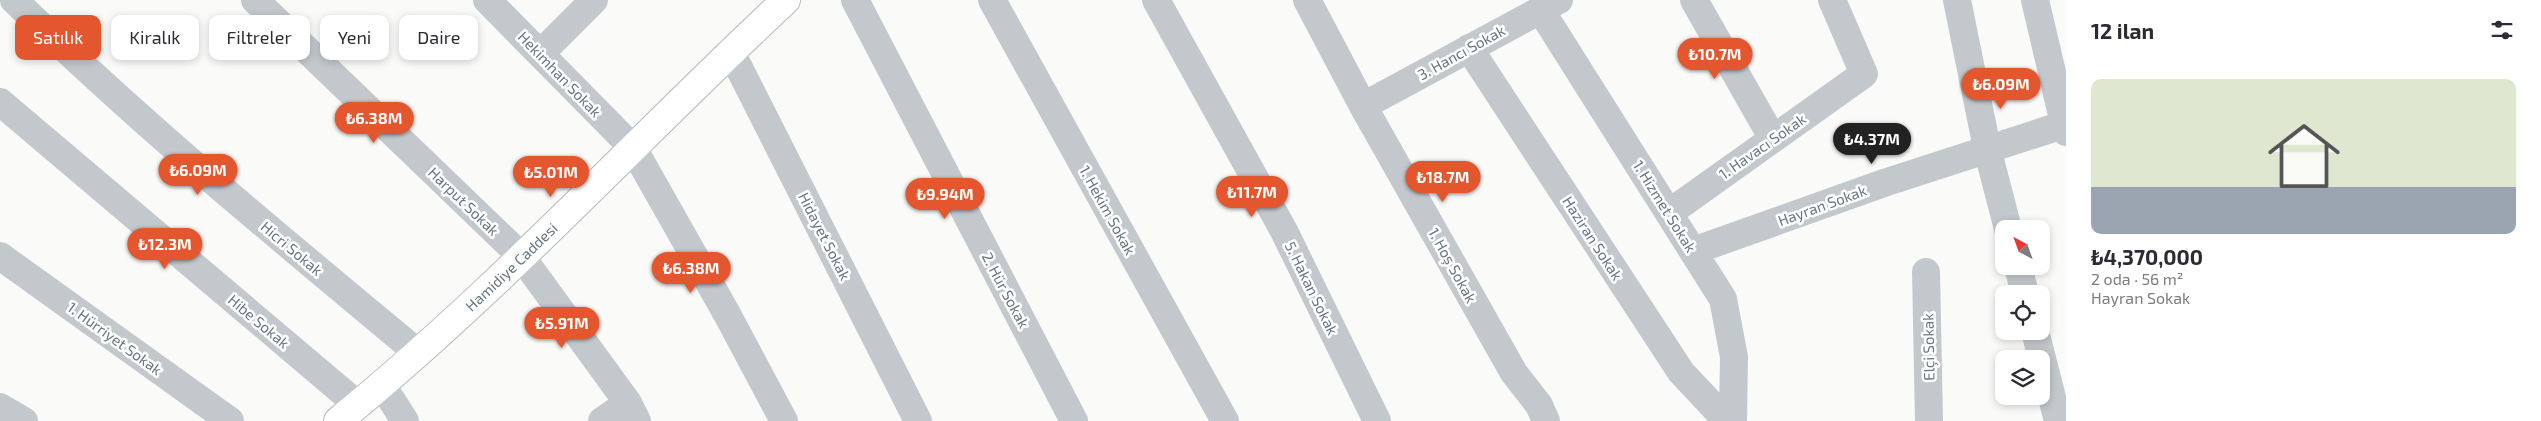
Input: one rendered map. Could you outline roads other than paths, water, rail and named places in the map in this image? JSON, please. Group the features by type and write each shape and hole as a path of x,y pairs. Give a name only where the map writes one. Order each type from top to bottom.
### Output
{"main road":[{"name":"Hamidiye Caddesi","path":"348,413 418,353 521,256 786,0"}],"street":[{"name":"Hicri Sokak","path":"14,0 82,66 225,192 418,353"},
{"name":"Harput Sokak","path":"255,0 521,256 632,412"},
{"name":"Hekimhan Sokak","path":"487,0 633,148 727,314 784,421"},
{"path":"541,53 594,0"},
{"name":"2. Hür Sokak","path":"855,0 1074,421"},
{"name":"1. Hekim Sokak","path":"992,0 1225,421"},
{"name":"5. Hakan Sokak","path":"1156,0 1284,231 1377,421"},
{"name":"1. Hoş Sokak","path":"1306,0 1363,106 1514,373 1539,405 1546,421"},
{"path":"1694,0 1773,139"},
{"name":"1. Havacı Sokak","path":"1668,213 1864,74 1832,0"},
{"path":"1957,0 1987,148 2006,220"},
{"path":"2035,0 2065,127"},
{"name":"3. Hancı Sokak","path":"1363,106 1549,5"},
{"name":"1. Hizmet Sokak","path":"1549,5 1668,213 1723,299 1734,357 1733,421"},
{"name":"Haziran Sokak","path":"1469,48 1680,372 1726,421"},
{"name":"Hidayet Sokak","path":"731,52 918,421"},
{"name":"Hibe Sokak","path":"0,102 348,413"},
{"name":"Hayran Sokak","path":"1693,251 1987,148 2065,127"},
{"name":"1. Hürriyet Sokak","path":"0,256 230,421"},
{"name":"Elçi Sokak","path":"1926,272 1929,421"},
{"path":"2036,340 2058,421"},
{"path":"382,385 405,421"},
{"path":"0,407 24,421"},
{"path":"602,421 632,412"}]}
